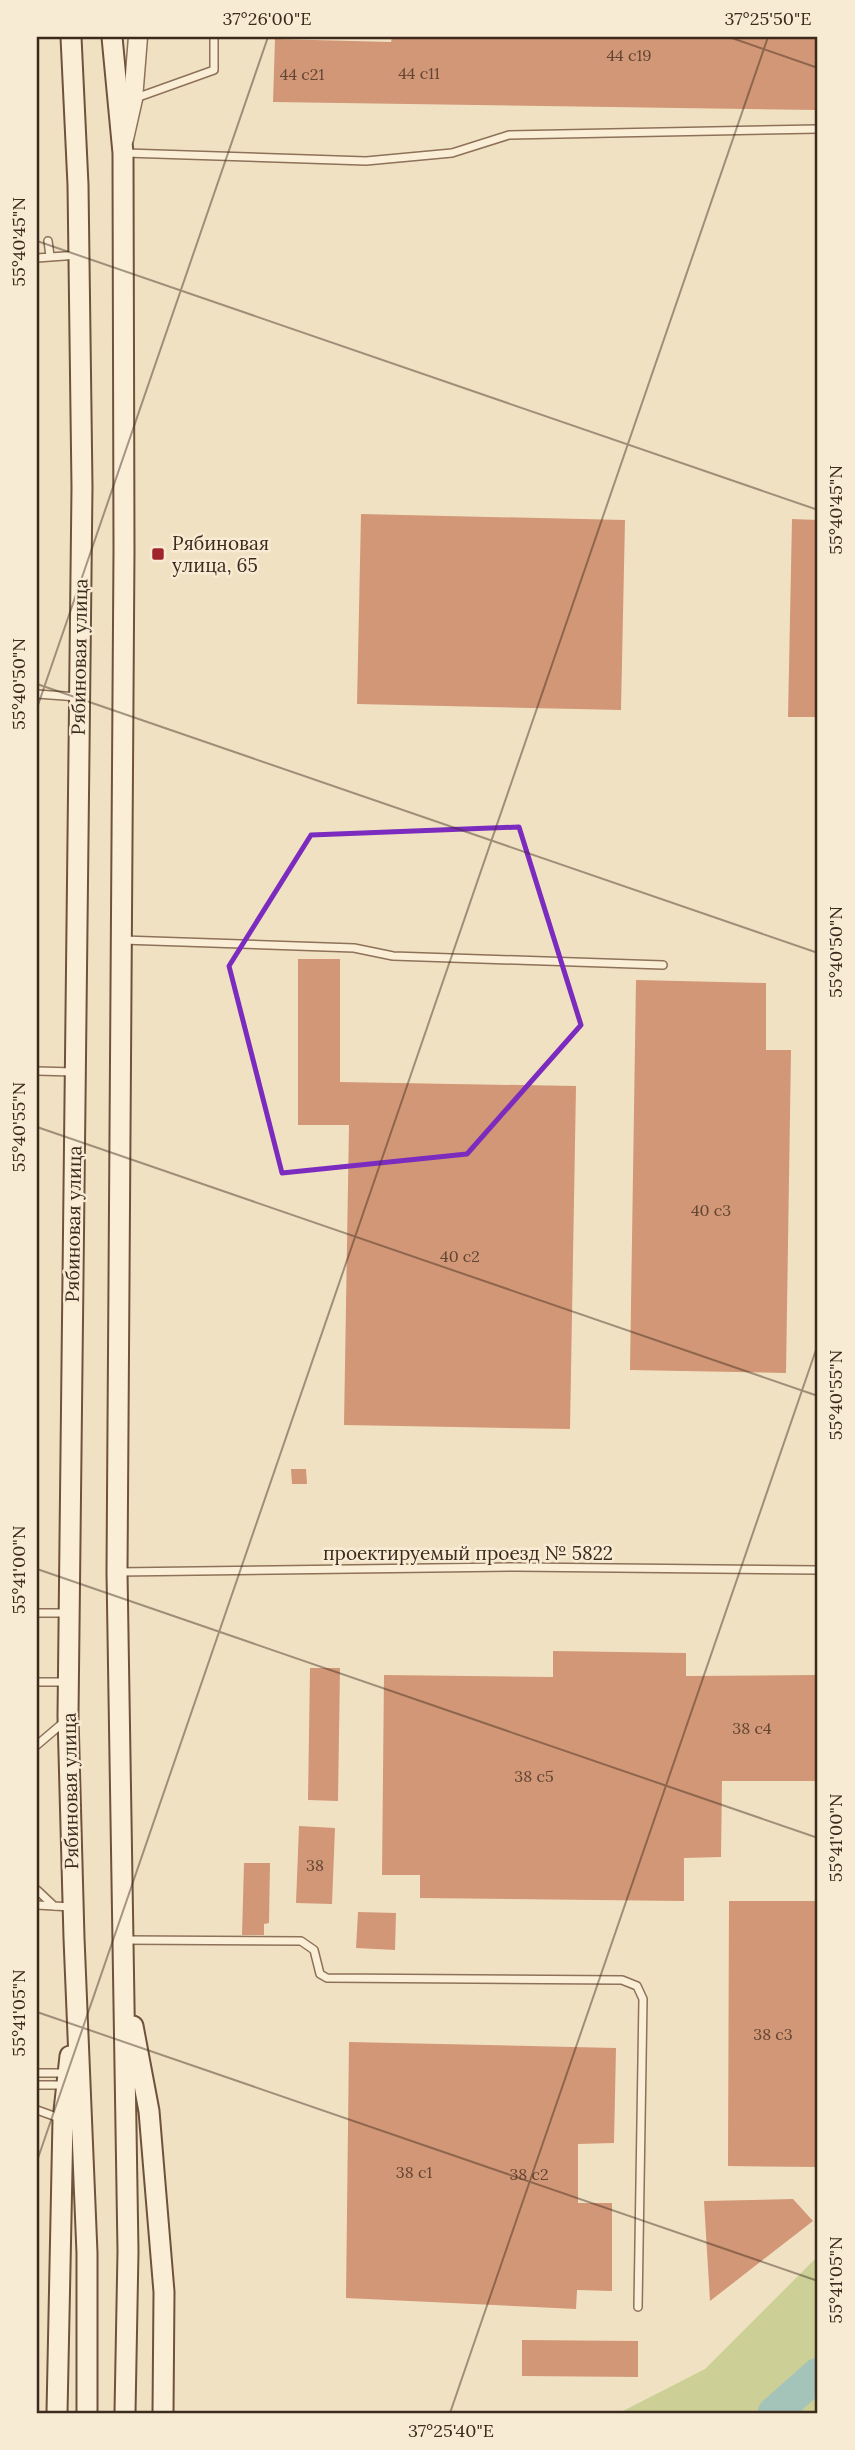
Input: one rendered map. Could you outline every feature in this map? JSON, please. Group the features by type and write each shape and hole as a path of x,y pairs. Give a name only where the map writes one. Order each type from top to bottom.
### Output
{"main road":[{"path":"71,37 73,74"},
{"path":"112,37 123,149 124,551 117,1572 128,2252 125,2413"},
{"name":"Рябиновая улица","path":"73,74 82,487 64,1907 78,1996 87,2253 87,2413"},
{"path":"122,1966 150,2124 164,2292 163,2413"},
{"path":"57,2413 63,2120 78,1996"}],"street":[{"name":"Рябиновая улица","path":"63,37 73,74"},
{"path":"123,149 133,99 138,37"}],"lane":[{"path":"133,99 214,70 214,37"},
{"path":"123,149 366,161 452,153 509,135 818,129"},
{"path":"48,242 50,256"},
{"path":"37,258 79,255"},
{"path":"37,694 79,697"},
{"path":"121,940 354,948 393,956 663,965"},
{"path":"37,1071 74,1072"},
{"name":"проектируемый проезд № 5822","path":"117,1572 516,1567 818,1570"},
{"path":"37,1613 69,1614"},
{"path":"37,1682 68,1682"},
{"path":"37,1745 61,1727 68,1716"},
{"path":"37,1890 64,1907"},
{"path":"37,1905 64,1907"},
{"path":"122,1940 301,1941 314,1950 320,1974 327,1978 622,1980 637,1986 643,1998 638,2307"},
{"path":"37,2073 67,2079"},
{"path":"37,2085 67,2079"},
{"path":"37,2110 63,2120"}],"highlighted area":[{"path":"519,827 581,1025 467,1154 282,1173 229,966 311,835"}],"green space":[{"path":"818,2256 818,2413 619,2413 705,2369"}],"building":[{"path":"392,37 818,37 818,110 273,102 275,39 391,42"},
{"path":"361,514 625,520 621,710 357,704"},
{"path":"792,519 818,520 818,717 788,717"},
{"path":"298,959 340,959 340,1082 576,1086 570,1429 344,1425 349,1125 298,1125"},
{"path":"636,980 766,983 766,1050 791,1050 786,1373 630,1370"},
{"path":"291,1469 306,1469 307,1484 292,1484"},
{"path":"553,1651 686,1653 686,1676 818,1675 818,1781 722,1781 721,1857 684,1858 684,1901 420,1898 420,1875 382,1875 384,1675 553,1677"},
{"path":"310,1668 340,1668 338,1801 308,1800"},
{"path":"299,1826 335,1828 332,1904 296,1903"},
{"path":"244,1863 270,1863 269,1923 264,1924 264,1935 242,1935"},
{"path":"729,1901 818,1901 818,2167 728,2166"},
{"path":"358,1912 396,1913 395,1950 356,1948"},
{"path":"349,2042 616,2048 614,2143 578,2144 578,2203 612,2203 612,2291 577,2290 576,2309 346,2298"},
{"path":"793,2199 813,2221 710,2301 704,2201"},
{"path":"522,2340 638,2341 638,2377 522,2376"}],"waterway":[{"path":"774,2413 818,2374"}],"place":[{"name":"Рябиновая улица, 65","path":"158,554"}]}
